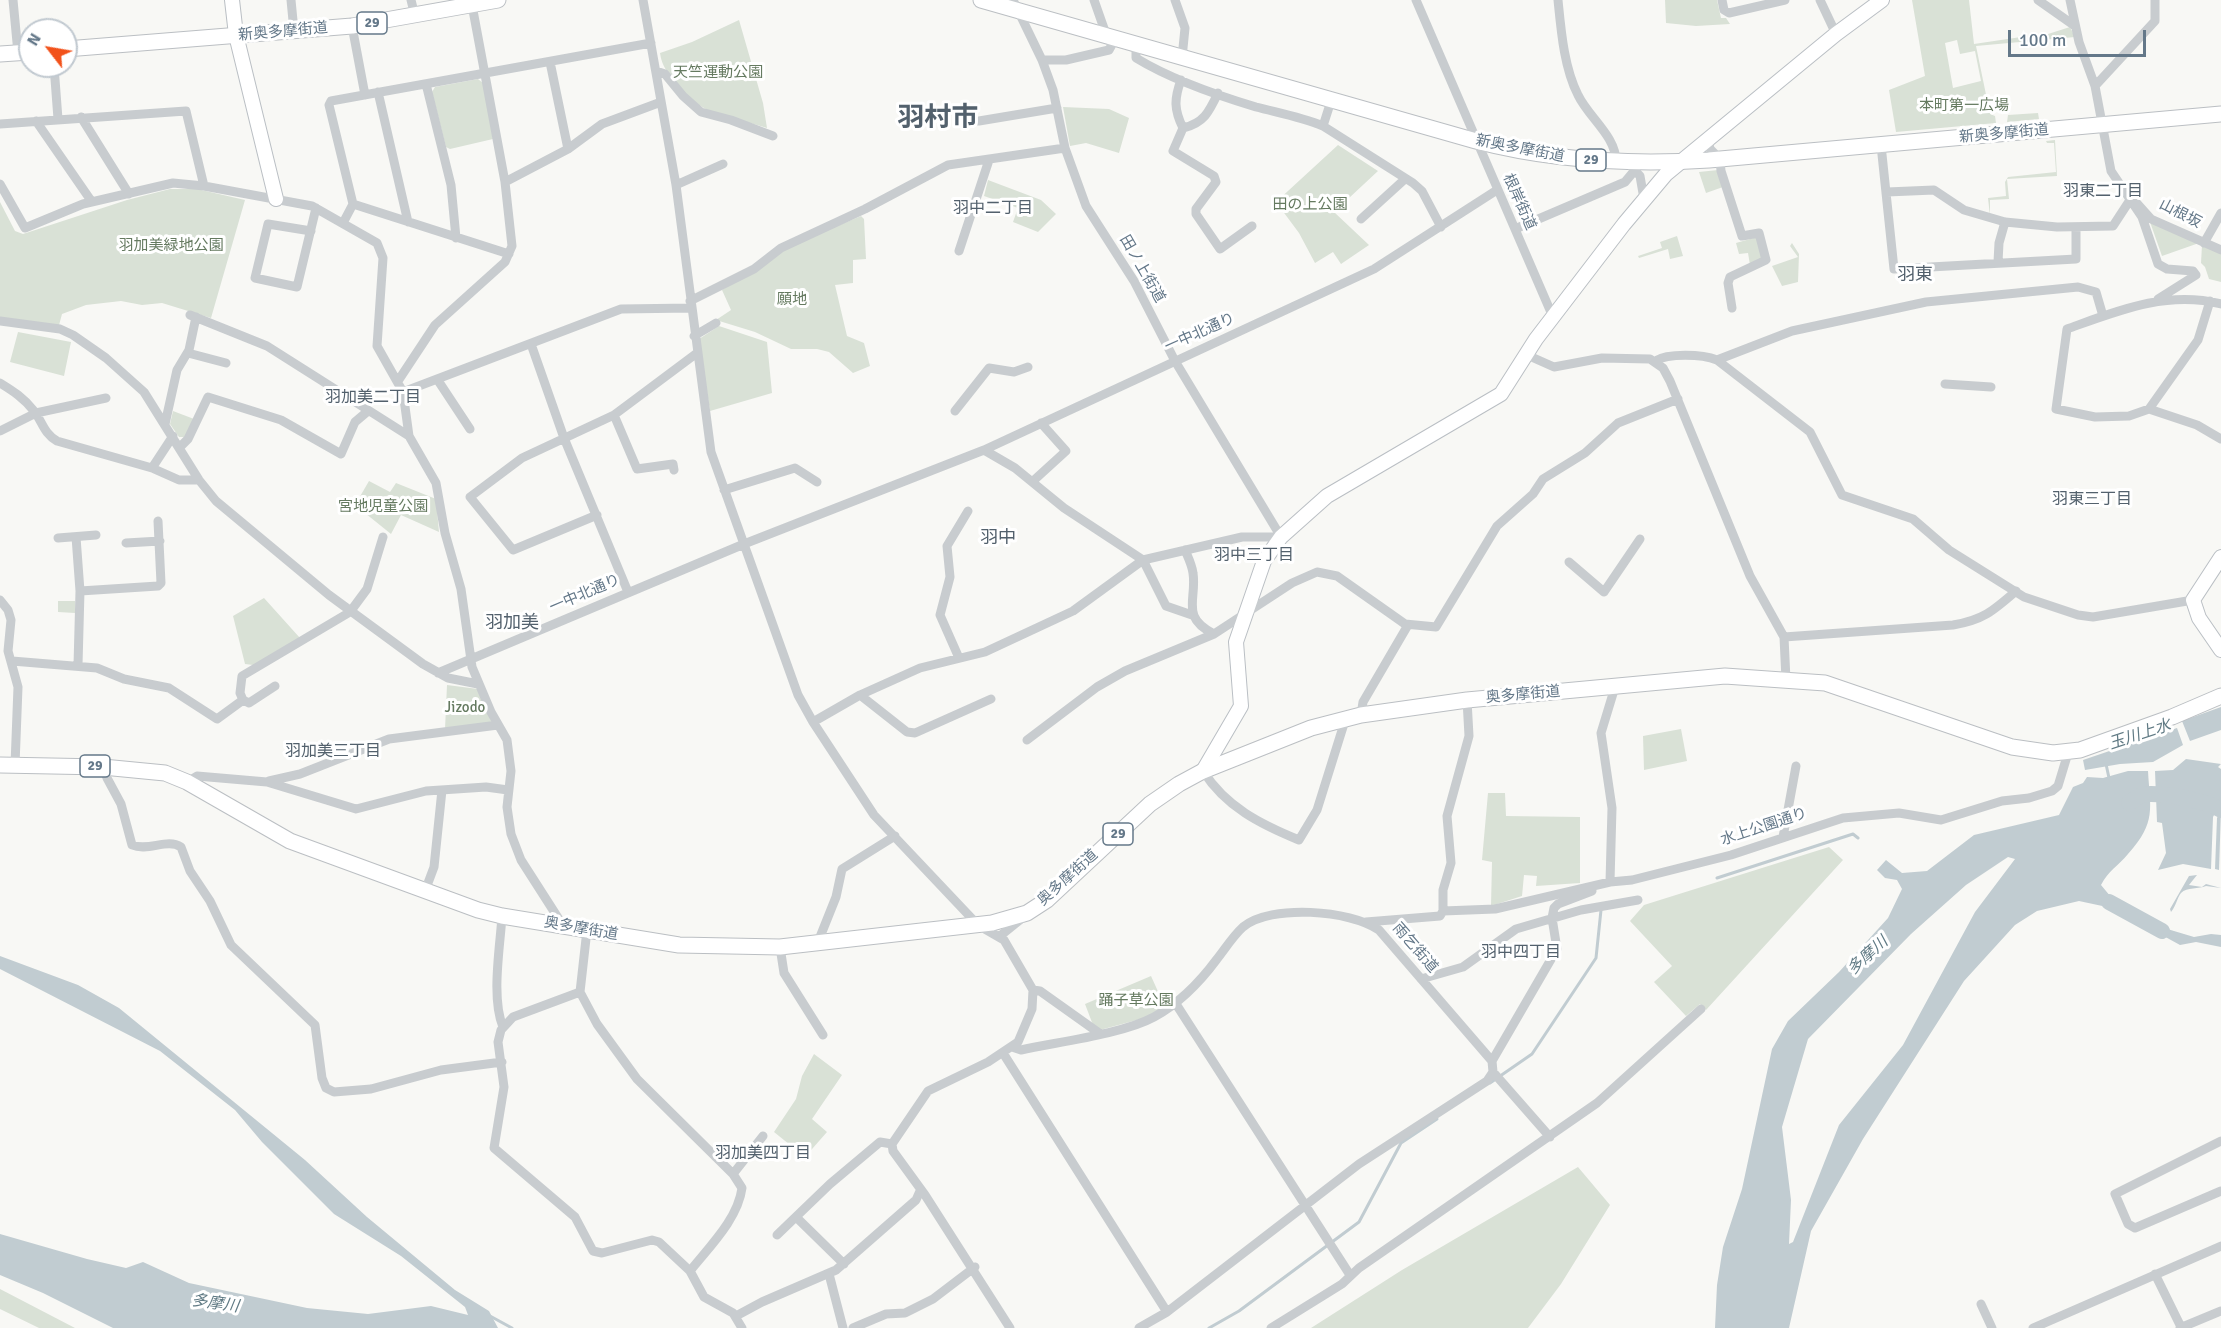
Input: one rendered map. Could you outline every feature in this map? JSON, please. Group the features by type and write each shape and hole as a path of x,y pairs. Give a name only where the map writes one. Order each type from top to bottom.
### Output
{"main road":[{"name":"新奥多摩街道","path":"78,48 352,26 498,0"},
{"name":"新奥多摩街道","path":"981,0 1015,5 1111,38 1476,141 1550,156 1626,165 1720,159 2221,114"},
{"path":"0,54 18,52"},
{"name":"奥多摩街道","path":"8,765 103,766 154,771 187,782 290,841 425,891 502,916 562,924 679,945 780,946 978,925 1006,920 1027,913 1047,900 1150,804 1203,771 1340,719 1361,715 1467,700 1716,676 1839,686 2012,747 2038,753 2068,753 2172,717 2221,696"}],"street":[{"path":"13,0 18,24"},
{"path":"232,0 280,200"},
{"path":"291,0 294,31"},
{"path":"411,0 415,16"},
{"path":"643,0 676,185 711,452 798,695 864,801 978,925 1000,936 1033,990 1029,1023 1022,1037 1003,1053 928,1092 892,1144 893,1151 974,1268 1010,1328"},
{"path":"1042,60 1066,60 1109,50 1111,38 1094,0"},
{"path":"1175,0 1185,28 1182,58"},
{"name":"根岸街道","path":"1416,0 1553,317"},
{"path":"1558,0 1574,86 1585,108 1626,165 1641,180 1644,199"},
{"path":"1722,0 1724,10 1729,13 1785,0"},
{"path":"1820,0 1836,34"},
{"path":"1340,719 1343,727 1317,810 1299,840 1234,807 1217,791 1203,771 1241,706 1242,688 1235,654 1242,617 1263,561 1281,537 1327,496 1501,394 1532,358 1553,317 1644,199 1679,162 1836,34 1882,0"},
{"path":"2038,0 2075,27"},
{"path":"2070,0 2075,27 2096,86 2111,171 2142,217 2158,264 2168,269 2193,271 2196,275 2193,279 2156,300 2067,329 2056,409 2095,417 2129,416 2149,409 2198,340 2210,302"},
{"path":"2096,86 2155,21 2156,0"},
{"path":"398,381 435,325 505,262 512,246 505,182 472,5"},
{"name":"田ノ上街道","path":"1015,5 1042,60 1057,108 1065,148 1086,206 1134,281 1175,361 1281,537"},
{"path":"352,26 365,95"},
{"path":"343,223 353,204 329,105 331,101 651,44"},
{"path":"1136,45 1136,58 1160,73 1323,126 1422,191 1441,227"},
{"path":"550,62 568,149"},
{"path":"656,71 665,74 700,112 731,120 774,136"},
{"path":"55,78 58,119"},
{"path":"1181,80 1175,96 1175,112 1184,128"},
{"path":"426,84 451,185 456,238"},
{"path":"378,92 408,222"},
{"path":"1184,128 1198,125 1208,114 1218,93"},
{"path":"1323,126 1331,101"},
{"path":"505,182 568,149 602,124 661,102"},
{"path":"979,121 1057,108"},
{"path":"0,124 186,111 204,186"},
{"path":"81,117 129,194"},
{"path":"36,121 92,202"},
{"path":"1184,128 1173,151 1214,176 1216,182 1196,209 1196,214 1220,249 1252,226"},
{"path":"1708,139 1710,149 1720,159 1742,236 1759,233 1766,260 1730,277 1728,283 1732,308"},
{"path":"1881,145 1894,269 2076,259 2076,227"},
{"path":"403,392 621,309 690,304 754,269 781,248 866,209 948,165 1065,148"},
{"path":"959,251 989,160"},
{"path":"676,185 723,164"},
{"path":"1515,229 1625,182 1626,165"},
{"path":"1361,219 1405,179"},
{"path":"1,187 25,228 92,202 173,183 204,186 316,208 377,243 383,258 377,346 379,354 403,392 409,436 436,483 445,533 461,589 472,667 478,684 509,745 511,776 508,789 508,820 517,851 562,924"},
{"name":"一中北通り","path":"438,673 744,544 984,450 1374,269 1497,189"},
{"path":"1887,192 1934,190 1964,210 2005,222 2076,227 2113,226 2130,200"},
{"name":"山根坂","path":"2130,200 2138,202 2151,219 2221,250"},
{"path":"353,204 508,254"},
{"path":"310,231 268,224 255,278 297,287 316,208"},
{"path":"2204,243 2221,213"},
{"path":"1998,262 1999,243 2005,222"},
{"path":"1717,360 1792,331 1942,299 2078,287 2096,291 2103,316"},
{"path":"2156,300 2221,304"},
{"path":"165,424 177,370 188,353 193,316 267,346 409,436"},
{"path":"0,322 60,329 73,335 137,385 173,436 199,480 216,501 350,612 438,673 478,684"},
{"path":"694,336 716,323"},
{"path":"531,344 564,438 628,592"},
{"path":"188,353 226,363"},
{"path":"597,515 513,550 470,497 522,458 614,415 697,353"},
{"path":"1532,358 1554,367 1602,358 1654,361 1661,358 1707,357 1717,360 1810,432 1842,495 1913,519 1949,550 2016,591 2042,604 2078,615 2093,617 2193,600 2221,557"},
{"path":"1654,361 1666,373 1750,576 1784,637 1786,680"},
{"path":"954,411 989,368 1014,372 1028,367"},
{"path":"437,379 470,429"},
{"path":"0,383 18,394 36,413 47,434 57,441 152,468 185,482 199,480"},
{"path":"1945,384 1991,387"},
{"path":"180,447 188,439 208,397 281,420 341,454 356,422 368,411"},
{"path":"0,431 36,413 106,399"},
{"path":"1027,740 1097,687 1125,671 1215,634 1292,583 1311,574 1328,573 1354,587 1408,625 1436,627 1497,526 1533,494 1543,479 1585,453 1618,423 1678,399"},
{"path":"2149,409 2197,425 2221,439"},
{"path":"614,415 637,469 673,464 674,470"},
{"path":"1032,482 1066,451 1041,423"},
{"path":"152,468 173,436"},
{"path":"984,450 1015,468 1064,508 1143,560 1166,606 1192,615 1199,624 1215,634"},
{"path":"724,490 795,468 817,482"},
{"path":"959,658 940,615 950,577 947,546 968,512"},
{"path":"80,591 158,586 161,583 158,521"},
{"path":"58,538 96,535"},
{"path":"76,537 80,591 78,665"},
{"path":"275,686 249,703 243,700 240,693 242,676 350,612 367,589 368,576 383,537"},
{"path":"813,722 860,695 920,668 985,652 1073,611 1143,560 1242,537 1281,537"},
{"path":"1569,562 1604,592 1640,539"},
{"path":"126,543 160,541"},
{"path":"1185,550 1194,573 1192,615"},
{"path":"1784,637 1953,626 1978,621 1994,611 2016,591"},
{"path":"0,600 8,610 11,620 8,651 18,687 8,765"},
{"path":"2193,600 2199,618 2221,650"},
{"path":"1361,715 1363,702 1408,625"},
{"path":"12,661 97,668 124,679 169,688 217,719 243,700"},
{"path":"1550,1137 1498,1075 1492,1061 1557,949 1552,918 1558,904 1610,882 1612,808 1601,733 1615,687"},
{"path":"860,695 908,732 915,734 991,699"},
{"path":"1443,911 1443,890 1451,863 1447,816 1468,736 1467,700"},
{"path":"267,782 300,774 389,739 498,725"},
{"name":"水上公園通り","path":"1443,911 1495,909 1610,882 1632,880 1713,859 1843,818 1899,813 1941,820 2002,801 2040,795 2058,786 2068,753"},
{"path":"103,766 121,804 132,845 144,848 173,844 181,847 190,871 206,894 231,945 315,1025 322,1078 326,1088 334,1092 371,1089 441,1070 502,1062"},
{"path":"1783,837 1796,766"},
{"path":"187,782 197,776 267,782 356,809 409,795 442,790 486,787 508,789"},
{"path":"425,891 434,867 442,790"},
{"path":"818,942 836,897 842,869 895,836"},
{"path":"1421,979 1463,967 1516,928 1638,900"},
{"name":"雨乞街道","path":"1364,922 1440,916 1443,911"},
{"path":"1012,1047 1021,1050 1099,1033 1152,1018 1176,1004 1206,974 1244,927 1256,919 1321,912 1364,922"},
{"path":"1000,936 1027,913"},
{"path":"502,916 498,985 500,1020 503,1027"},
{"name":"雨乞街道","path":"1364,922 1379,930 1492,1061"},
{"path":"587,930 580,992 597,1024 637,1079 733,1174 742,1188 740,1200 725,1225 690,1271"},
{"path":"780,946 784,973 823,1035"},
{"path":"1033,990 1040,991 1099,1033"},
{"path":"580,992 513,1017 503,1027 498,1042 505,1079 494,1145 497,1153 524,1172 575,1217 593,1251 599,1253 655,1240 690,1271 704,1297 736,1316 742,1328"},
{"path":"1176,1004 1350,1275"},
{"path":"1271,1328 1342,1284 1350,1275 1597,1103 1701,1009"},
{"path":"1003,1053 1167,1312"},
{"path":"1139,1328 1167,1312 1359,1164 1498,1075"},
{"path":"733,1174 763,1136"},
{"path":"2221,1140 2115,1194 2128,1224 2135,1228 2221,1191"},
{"path":"777,1235 880,1142 892,1144"},
{"path":"736,1316 762,1302 829,1274 844,1264 888,1222 916,1200 920,1191"},
{"path":"796,1217 844,1264"},
{"path":"2033,1328 2221,1246"},
{"path":"853,1328 886,1314 905,1313 933,1299 974,1268"},
{"path":"829,1274 843,1328"},
{"path":"2156,1274 2180,1328 2221,1311"},
{"path":"1981,1304 1992,1328"}],"green space":[{"path":"1665,0 1717,0 1721,18 1726,18 1730,24 1696,26 1666,23"},
{"name":"本町第一広場","path":"1912,0 1969,0 1974,44 2021,37 2023,42 1976,46 1990,114 1995,116 1996,123 1896,132 1889,90 1925,76","holes":["1957,40 1960,54 1975,51 1981,81 1953,88 1945,43"]},
{"name":"天竺運動公園","path":"739,20 763,103 767,128 718,115 698,104 671,76 661,58 660,53 692,42"},
{"path":"2070,27 2075,37 2024,42"},
{"path":"478,79 483,83 493,139 450,149 446,147 432,92 435,87"},
{"path":"1063,107 1109,109 1129,118 1119,153 1086,143 1070,146"},
{"path":"2038,113 2039,119 2007,122 2008,115"},
{"path":"2055,140 2057,176 2007,179 2009,199 1990,200 1990,216 1988,198 2006,196 2005,182 2008,177 2056,172 2054,143 2046,141"},
{"name":"田の上公園","path":"1338,145 1378,171 1334,212 1369,245 1341,264 1333,252 1315,263 1299,233 1276,202"},
{"path":"1718,170 1723,187 1706,193 1699,172"},
{"path":"988,180 1041,200 1056,214 1038,232 1013,222 1018,208 984,196"},
{"name":"羽加美緑地公園","path":"170,189 197,189 245,200 211,318 162,303 142,305 121,301 86,305 62,314 58,329 0,319 0,202 15,231 23,234 127,200"},
{"name":"願地","path":"861,216 864,219 866,259 853,260 853,283 835,285 847,336 864,343 870,366 853,373 829,352 817,349 791,349 755,332 716,320 731,310 722,290 782,249"},
{"path":"2150,222 2199,243 2162,256"},
{"path":"1677,236 1683,256 1670,259 1668,249 1639,258 1638,256 1662,248 1660,242"},
{"path":"1757,237 1763,257 1750,265 1748,253 1739,254 1736,243"},
{"path":"1792,243 1799,254 1798,282 1782,286 1772,266 1798,257 1790,246"},
{"path":"2202,245 2221,252 2221,282 2209,279 2201,263"},
{"path":"719,326 767,342 772,393 710,411 699,339"},
{"path":"18,332 71,342 64,376 10,362"},
{"path":"173,411 194,419 185,437 179,437 170,424"},
{"name":"宮地児童公園","path":"369,481 390,492 396,483 436,499 439,532 401,515 391,534 355,505"},
{"path":"264,598 300,638 253,665 245,664 233,616"},
{"path":"58,601 75,601 75,613 58,612"},
{"name":"Jizodo","path":"447,685 478,689 493,725 445,729"},
{"path":"1681,729 1687,761 1644,770 1643,736"},
{"path":"1488,793 1505,793 1506,816 1580,817 1580,883 1536,886 1537,876 1524,875 1522,896 1491,906 1492,862 1482,860"},
{"path":"1829,847 1843,860 1706,1010 1700,1004 1686,1016 1654,982 1672,966 1630,921 1644,905"},
{"name":"踊子草公園","path":"1151,976 1165,1007 1148,1017 1100,1030 1093,1025 1085,1004"},
{"path":"814,1054 842,1075 812,1119 827,1132 805,1157 774,1132 796,1099 802,1076"},
{"path":"1578,1167 1610,1205 1561,1284 1528,1328 1311,1328 1402,1270"},
{"path":"0,1289 75,1328 39,1328 0,1309"}],"water":[{"path":"2221,707 2221,730 2190,741 2182,721"},
{"path":"2177,728 2183,745 2153,762 2120,764 2085,770 2083,760"},
{"path":"2186,759 2221,764 2218,767 2221,769 2221,802 2213,817 2211,869 2183,864 2158,870 2166,853 2162,823 2157,822 2155,771 2173,770"},
{"path":"2128,771 2148,771 2150,805 2150,814 2144,833 2101,885 2111,897 2107,907 2079,901 2037,911 2015,925 1964,981 1863,1139 1811,1231 1789,1328 1715,1328 1717,1285 1723,1247 1742,1189 1772,1049 1788,1021 1839,972 1888,918 1902,889 1897,880 1885,878 1877,870 1886,860 1902,873 1927,871 1974,835 2059,815 2073,787 2083,783 2087,777 2103,778","holes":["2008,857 2015,859 1975,912 1903,1045 1839,1125 1793,1242 1789,1244 1791,1200 1782,1127 1808,1039 1911,934 1966,885"]},
{"path":"2221,810 2219,870 2215,869 2217,818"},
{"path":"2197,875 2189,885 2202,887 2206,884 2221,888 2206,886 2200,888 2190,889 2184,891 2171,912 2170,909 2189,876"},
{"path":"2164,928 2194,937 2221,935 2221,947 2196,942 2180,945 2160,934"},
{"path":"0,956 78,985 119,1008 305,1160 367,1217 455,1290 489,1311 498,1328 113,1328 43,1293 0,1275 0,1234 126,1268 143,1262 189,1283 307,1308 368,1314 431,1306 468,1315 465,1307 401,1256 334,1214 262,1142 235,1110 160,1051 0,969"}],"waterway":[{"name":"玉川上水","path":"2106,764 2109,778"},
{"name":"多摩川","path":"2129,803 2141,795 2158,794 2194,800 2221,810"},
{"path":"1717,878 1853,834 1858,838"},
{"path":"2109,902 2162,931"},
{"path":"1490,1083 1532,1054 1596,958 1601,910"},
{"path":"1209,1328 1239,1311 1359,1222 1401,1143 1437,1119"},
{"path":"490,1316 512,1328"}],"district":[{"name":"羽村市","path":"938,119"},
{"name":"羽東二丁目","path":"2103,192"},
{"name":"羽中二丁目","path":"993,209"},
{"name":"羽東","path":"1915,275"},
{"name":"羽加美二丁目","path":"373,398"},
{"name":"羽東三丁目","path":"2092,500"},
{"name":"羽中","path":"998,538"},
{"name":"羽中三丁目","path":"1254,556"},
{"name":"羽加美","path":"512,623"},
{"name":"羽加美三丁目","path":"333,752"},
{"name":"羽中四丁目","path":"1521,953"},
{"name":"羽加美四丁目","path":"763,1154"}]}
